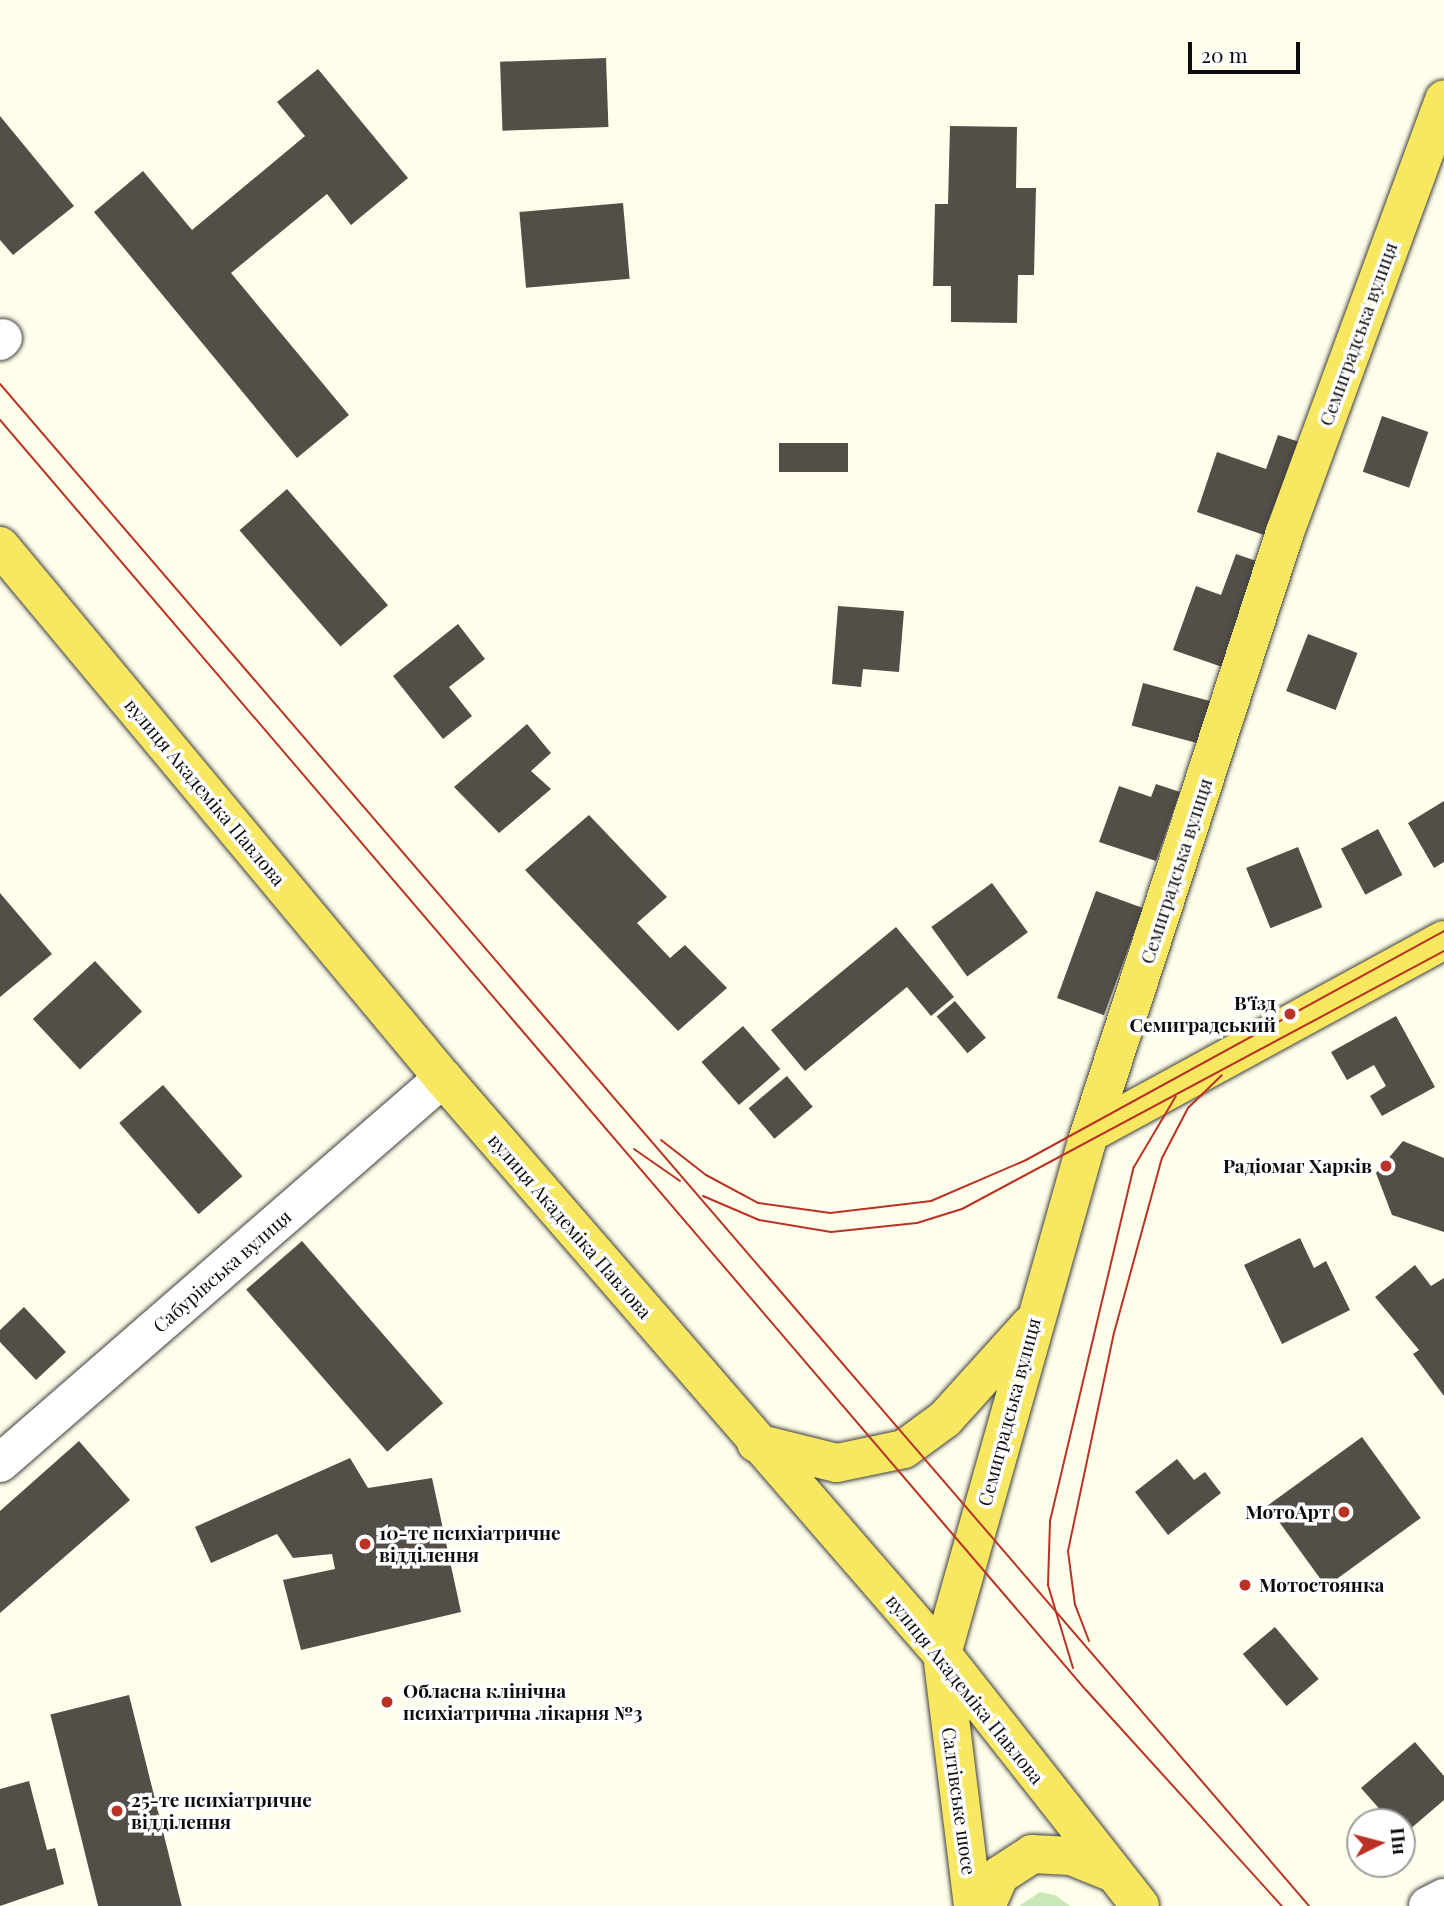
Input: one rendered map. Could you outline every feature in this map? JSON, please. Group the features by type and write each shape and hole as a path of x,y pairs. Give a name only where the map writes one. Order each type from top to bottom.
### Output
{"main road":[{"name":"Семиградська вулиця","path":"942,1654 1034,1321 1090,1133 1285,532 1444,99"},
{"name":"вулиця Академіка Павлова","path":"0,546 443,1078 755,1443 942,1654 1108,1871 1140,1906"},
{"path":"1090,1133 1444,940"},
{"path":"755,1443 838,1463 904,1448 945,1419 1034,1321"},
{"name":"Салтівське шосе","path":"942,1654 973,1906"},
{"path":"986,1906 1000,1874 1032,1854 1071,1856 1108,1871"}],"street":[{"name":"Сабурівська вулиця","path":"0,1463 443,1078"},
{"path":"1428,1906 1444,1898"}],"green space":[{"path":"1040,1892 1055,1895 1070,1906 1019,1906"}],"building":[{"path":"606,58 608,127 502,131 500,62"},
{"path":"318,69 408,178 351,225 327,194 231,273 349,415 297,458 94,212 143,171 192,230 305,136 277,102"},
{"path":"0,116 74,206 13,255 0,240"},
{"path":"950,126 1017,127 1016,188 1036,188 1034,275 1018,275 1017,323 951,322 951,286 933,286 935,204 948,204"},
{"path":"623,203 630,279 526,288 519,212"},
{"path":"1382,416 1428,432 1409,488 1363,472"},
{"path":"1278,435 1309,445 1276,539 1197,512 1217,452 1266,469"},
{"path":"779,443 848,443 848,472 779,472"},
{"path":"287,489 388,605 340,647 239,530"},
{"path":"1236,554 1268,565 1231,670 1173,650 1196,586 1221,595"},
{"path":"838,606 904,611 899,672 863,669 861,687 832,684"},
{"path":"458,624 485,659 449,687 472,716 443,739 393,676"},
{"path":"1308,634 1357,653 1336,710 1286,691"},
{"path":"1143,683 1217,703 1206,745 1132,726"},
{"path":"527,724 551,753 531,771 551,789 499,833 454,787"},
{"path":"1156,784 1180,792 1156,861 1099,842 1119,786 1151,797"},
{"path":"1444,801 1444,862 1434,868 1408,823"},
{"path":"589,815 667,897 637,923 670,958 685,945 727,988 678,1031 525,870"},
{"path":"1378,829 1402,875 1365,895 1341,849"},
{"path":"1298,847 1322,907 1270,928 1246,868"},
{"path":"992,883 1028,932 967,976 931,927"},
{"path":"1096,891 1143,908 1104,1015 1057,998"},
{"path":"0,893 52,954 0,997"},
{"path":"896,927 954,997 931,1016 907,987 805,1071 771,1030"},
{"path":"95,961 142,1011 80,1069 33,1019"},
{"path":"955,1001 986,1038 967,1053 937,1016"},
{"path":"1396,1016 1435,1087 1382,1116 1370,1096 1386,1086 1374,1065 1347,1080 1331,1052"},
{"path":"743,1026 780,1069 739,1105 701,1062"},
{"path":"787,1076 813,1107 774,1139 749,1108"},
{"path":"163,1085 242,1176 199,1214 119,1123"},
{"path":"1403,1141 1444,1158 1444,1232 1392,1215 1376,1173"},
{"path":"1300,1238 1314,1268 1326,1261 1350,1310 1282,1344 1244,1265"},
{"path":"302,1241 443,1403 387,1452 246,1290"},
{"path":"1415,1265 1431,1286 1444,1278 1444,1396 1413,1354 1419,1350 1375,1297"},
{"path":"24,1307 66,1352 36,1380 0,1342 0,1330"},
{"name":"МотоАрт","path":"1362,1437 1421,1518 1326,1587 1267,1506"},
{"path":"79,1441 130,1500 0,1613 0,1511"},
{"name":"10-те психіатричне відділення","path":"350,1458 368,1488 432,1478 461,1612 301,1650 283,1580 335,1569 332,1554 293,1558 277,1534 211,1563 195,1527"},
{"path":"1177,1459 1194,1480 1205,1472 1221,1493 1168,1535 1135,1492"},
{"path":"1275,1627 1319,1679 1287,1706 1243,1654"},
{"name":"25-те психіатричне відділення","path":"129,1695 182,1906 98,1906 50,1715"},
{"path":"1415,1742 1444,1776 1444,1800 1416,1824 1416,1808 1379,1808 1361,1788"},
{"path":"29,1781 47,1850 55,1848 64,1884 0,1906 0,1789"}],"tram line":[{"path":"0,384 1309,1906"},
{"path":"0,420 1086,1690 1282,1906"},
{"path":"661,1140 706,1175 758,1203 830,1213 931,1201 1026,1160 1444,931"},
{"path":"703,1196 759,1220 831,1232 917,1223 962,1209 1444,951"},
{"path":"1089,1641 1075,1605 1068,1551 1114,1333 1162,1158 1188,1108 1222,1075"},
{"path":"1073,1668 1048,1585 1050,1521 1134,1167 1176,1096"},
{"path":"634,1149 680,1181"}],"place":[{"name":"В'їзд Семиградський","path":"1290,1014"},
{"name":"Радіомаг Харків","path":"1386,1166"},
{"name":"МотоАрт","path":"1344,1512"},
{"name":"10-те психіатричне відділення","path":"365,1544"},
{"name":"Мотостоянка","path":"1245,1585"},
{"name":"Обласна клінічна психіатрична лікарня №3","path":"387,1702"},
{"name":"25-те психіатричне відділення","path":"117,1811"}]}
